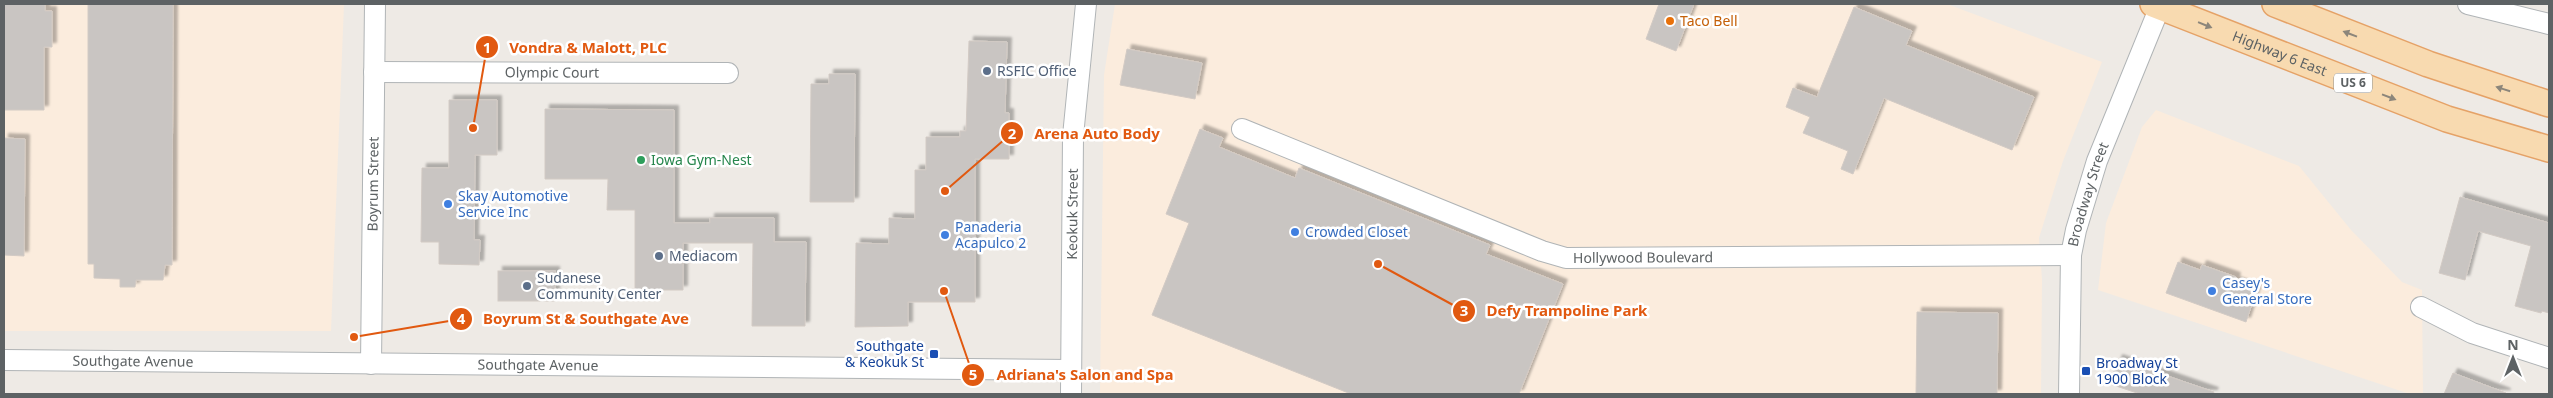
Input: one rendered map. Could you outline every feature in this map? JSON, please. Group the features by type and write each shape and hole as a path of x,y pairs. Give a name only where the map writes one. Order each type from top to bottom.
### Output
{"main road":[{"path":"2275,4 2428,64 2549,104"},
{"name":"Highway 6 East","path":"2158,5 2447,119 2549,149"}],"street":[{"name":"Boyrum Street","path":"371,364 375,4"},
{"name":"Keokuk Street","path":"1071,394 1074,136 1086,4"},
{"path":"2468,4 2549,24"},
{"name":"Broadway Street","path":"2069,394 2070,255 2084,200 2158,5"},
{"name":"Olympic Court","path":"374,72 728,73"},
{"name":"Hollywood Boulevard","path":"1242,129 1542,251 1566,258 2070,255"},
{"path":"2421,307 2472,333 2549,358"},
{"name":"Southgate Avenue","path":"4,360 1072,370"}],"shaded area":[{"path":"4,4 344,4 331,331 4,331"},
{"path":"1115,4 1947,4 2102,62 2063,161 2039,238 2042,280 2041,394 1100,394 1104,75"},
{"path":"2156,110 2299,166 2351,230 2402,282 2422,290 2423,394 2410,394 2098,290 2106,223 2142,127"}],"building":[{"path":"4,4 45,4 45,11 52,11 52,47 44,47 44,110 4,110"},
{"path":"88,4 173,4 172,265 165,265 163,280 136,280 135,287 120,287 120,279 94,278 94,264 88,264"},
{"name":"Taco Bell","path":"1659,4 1694,4 1676,51 1646,39"},
{"path":"1854,7 1912,31 1906,45 2034,97 2012,150 1884,98 1853,174 1841,169 1848,151 1803,133 1810,117 1786,107 1793,88 1817,97"},
{"path":"969,41 1007,42 1005,113 1009,113 1009,159 975,159 975,302 908,302 908,326 855,327 856,243 889,244 889,218 915,219 915,170 926,170 926,137 960,137 960,131 966,131"},
{"path":"1127,49 1202,63 1195,99 1120,85"},
{"path":"829,74 855,74 854,202 810,202 811,84 829,84"},
{"name":"Skay Automotive Service Inc","path":"449,100 497,100 497,155 475,155 474,240 480,240 479,265 439,264 439,242 421,242 422,168 449,168"},
{"path":"545,109 674,110 674,223 710,223 710,218 774,218 774,242 806,242 805,326 752,326 753,243 683,243 683,290 635,290 635,210 607,210 608,179 545,179"},
{"path":"1200,129 1223,138 1219,147 1295,178 1299,168 1490,245 1486,254 1563,284 1519,394 1351,394 1152,315 1189,223 1166,214"},
{"path":"4,138 25,139 24,256 4,255"},
{"path":"2460,197 2549,223 2549,313 2542,311 2541,313 2515,306 2531,246 2478,231 2465,280 2439,273"},
{"name":"Casey's General Store","path":"2178,262 2200,270 2202,265 2236,277 2235,281 2257,289 2246,322 2166,293"},
{"name":"Sudanese Community Center","path":"498,271 555,271 555,301 498,301"},
{"path":"1917,312 1998,313 1997,394 1916,394"},
{"path":"2118,359 2214,392 2213,394 2140,394 2110,384"},
{"path":"2453,373 2506,393 2506,394 2444,394"}],"place":[{"name":"Taco Bell","path":"1670,21"},
{"name":"RSFIC Office","path":"987,71"},
{"name":"Vondra & Malott, PLC","path":"473,128"},
{"name":"Iowa Gym-Nest","path":"641,160"},
{"name":"Arena Auto Body","path":"945,191"},
{"name":"Skay Automotive Service Inc","path":"448,204"},
{"name":"Crowded Closet","path":"1295,232"},
{"name":"Panaderia Acapulco 2","path":"945,235"},
{"name":"Mediacom","path":"659,256"},
{"name":"Defy Trampoline Park","path":"1378,264"},
{"name":"Sudanese Community Center","path":"527,286"},
{"name":"Adriana's Salon and Spa","path":"944,291"},
{"name":"Casey's General Store","path":"2212,291"},
{"name":"Boyrum St & Southgate Ave","path":"354,337"},
{"name":"Southgate & Keokuk St","path":"934,354"},
{"name":"Broadway St 1900 Block","path":"2086,371"}]}
